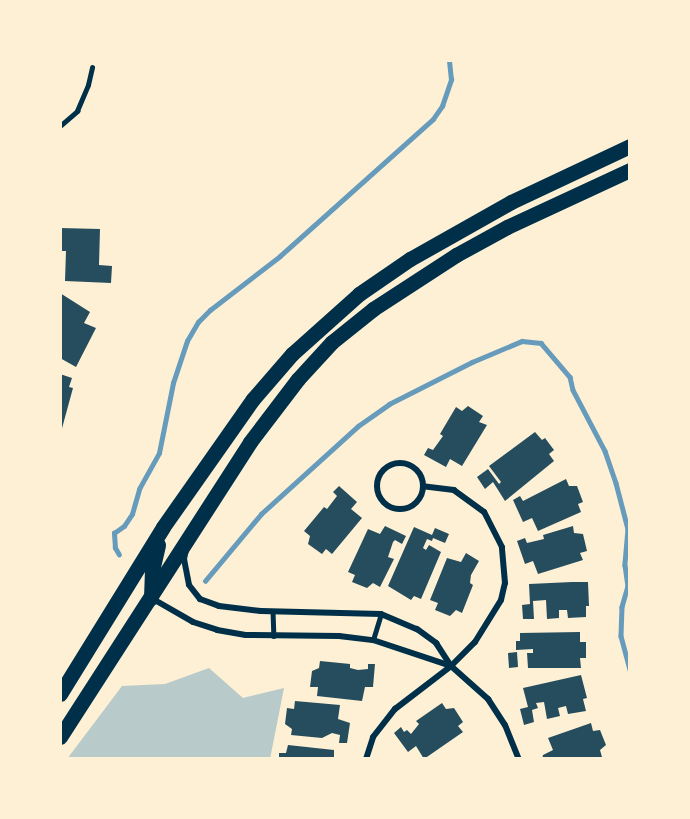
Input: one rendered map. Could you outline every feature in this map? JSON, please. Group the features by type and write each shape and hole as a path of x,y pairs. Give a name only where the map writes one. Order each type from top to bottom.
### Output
{"main road":[{"path":"60,694 163,527 253,399 292,354 359,294 454,232 511,201 630,146"},
{"path":"60,737 151,598 189,535 267,419 332,342 373,309 456,255 507,227 630,170"},
{"path":"151,598 154,558 163,527"}],"street":[{"path":"398,462 413,466 422,478 423,486 422,494 412,505 398,509 384,503 379,497 376,483 383,469 398,462"},
{"path":"366,759 373,737 395,709 451,666 475,642 501,600 505,583 502,547 484,512 454,490 423,486"},
{"path":"189,535 184,559 189,585 200,599 219,606 273,611 381,614 417,629 443,651 451,666 488,699 505,724 519,759"},
{"path":"151,598 193,622 217,630 274,636 339,636 374,640 451,666"}],"lane":[{"path":"60,126 77,111 88,85 92,67"},
{"path":"273,611 274,636"},
{"path":"374,640 381,614"}],"shaded area":[{"path":"209,668 243,698 284,688 270,759 67,759 122,686 165,684"}],"building":[{"path":"60,228 100,229 99,265 112,266 111,283 65,281 66,251 60,251"},
{"path":"60,293 90,312 84,323 96,328 76,367 60,358"},
{"path":"60,374 72,378 69,387 73,388 61,432"},
{"path":"468,406 483,416 479,422 487,425 462,466 450,459 446,467 424,455 428,448 433,450 443,436 440,434 456,407 462,411"},
{"path":"535,432 542,440 545,438 554,450 549,454 554,461 505,501 493,482 485,489 477,477 488,469 499,484 501,482 489,466"},
{"path":"566,479 569,486 577,486 583,502 578,504 581,512 538,531 532,518 523,522 513,500 520,496 523,501"},
{"path":"339,486 357,502 351,509 362,518 332,554 326,549 322,554 308,544 310,536 304,531 324,507 327,509 337,496 333,492"},
{"path":"385,526 406,536 402,544 395,540 393,542 388,557 394,559 380,587 373,583 367,588 352,582 355,575 348,572 368,529 380,534"},
{"path":"573,526 574,533 583,534 587,551 580,553 583,560 538,574 533,561 525,564 517,541 525,538 527,543 544,539 543,535"},
{"path":"414,527 432,535 435,528 449,534 445,543 433,538 432,541 427,539 423,548 426,550 429,545 441,552 421,599 414,596 411,600 388,586"},
{"path":"466,553 479,561 471,575 470,583 473,585 462,613 456,610 450,616 435,610 438,603 430,600 447,558 461,562"},
{"path":"588,582 589,606 586,606 586,617 568,618 567,610 559,610 559,618 547,619 546,600 533,601 534,619 523,619 522,605 530,604 529,584"},
{"path":"580,632 580,642 586,642 586,658 580,658 581,668 528,668 527,653 533,653 533,649 516,650 516,641 520,641 520,633"},
{"path":"517,652 518,667 509,668 508,653"},
{"path":"320,661 350,664 350,668 358,670 368,669 368,664 375,664 373,687 365,687 362,701 317,696 318,687 310,687 312,671 319,668"},
{"path":"581,675 587,698 583,699 586,711 568,714 566,706 558,708 560,716 547,719 544,702 536,703 538,708 532,710 534,722 524,725 520,709 528,707 523,688"},
{"path":"295,701 340,705 338,719 350,723 347,743 339,743 340,735 332,733 322,738 291,735 292,729 285,724 287,708 294,709"},
{"path":"442,703 446,709 454,708 463,722 458,726 463,732 424,759 416,746 408,752 394,733 401,727 404,732 407,730 411,734 419,724 416,721"},
{"path":"591,723 593,731 600,730 606,745 600,750 602,757 542,759 543,755 553,750 548,738"},
{"path":"288,745 334,750 334,759 279,759 279,753 286,753"}],"waterway":[{"path":"119,555 115,548 114,533 124,526 132,514 139,489 159,453 173,383 187,341 198,322 210,310 280,256 433,119 442,106 451,80 449,60"},
{"path":"205,581 261,514 358,426 389,404 472,362 522,341 541,343 570,377 573,390 605,451 616,483 628,529 625,565 628,586 622,607 621,636 630,670"}]}
